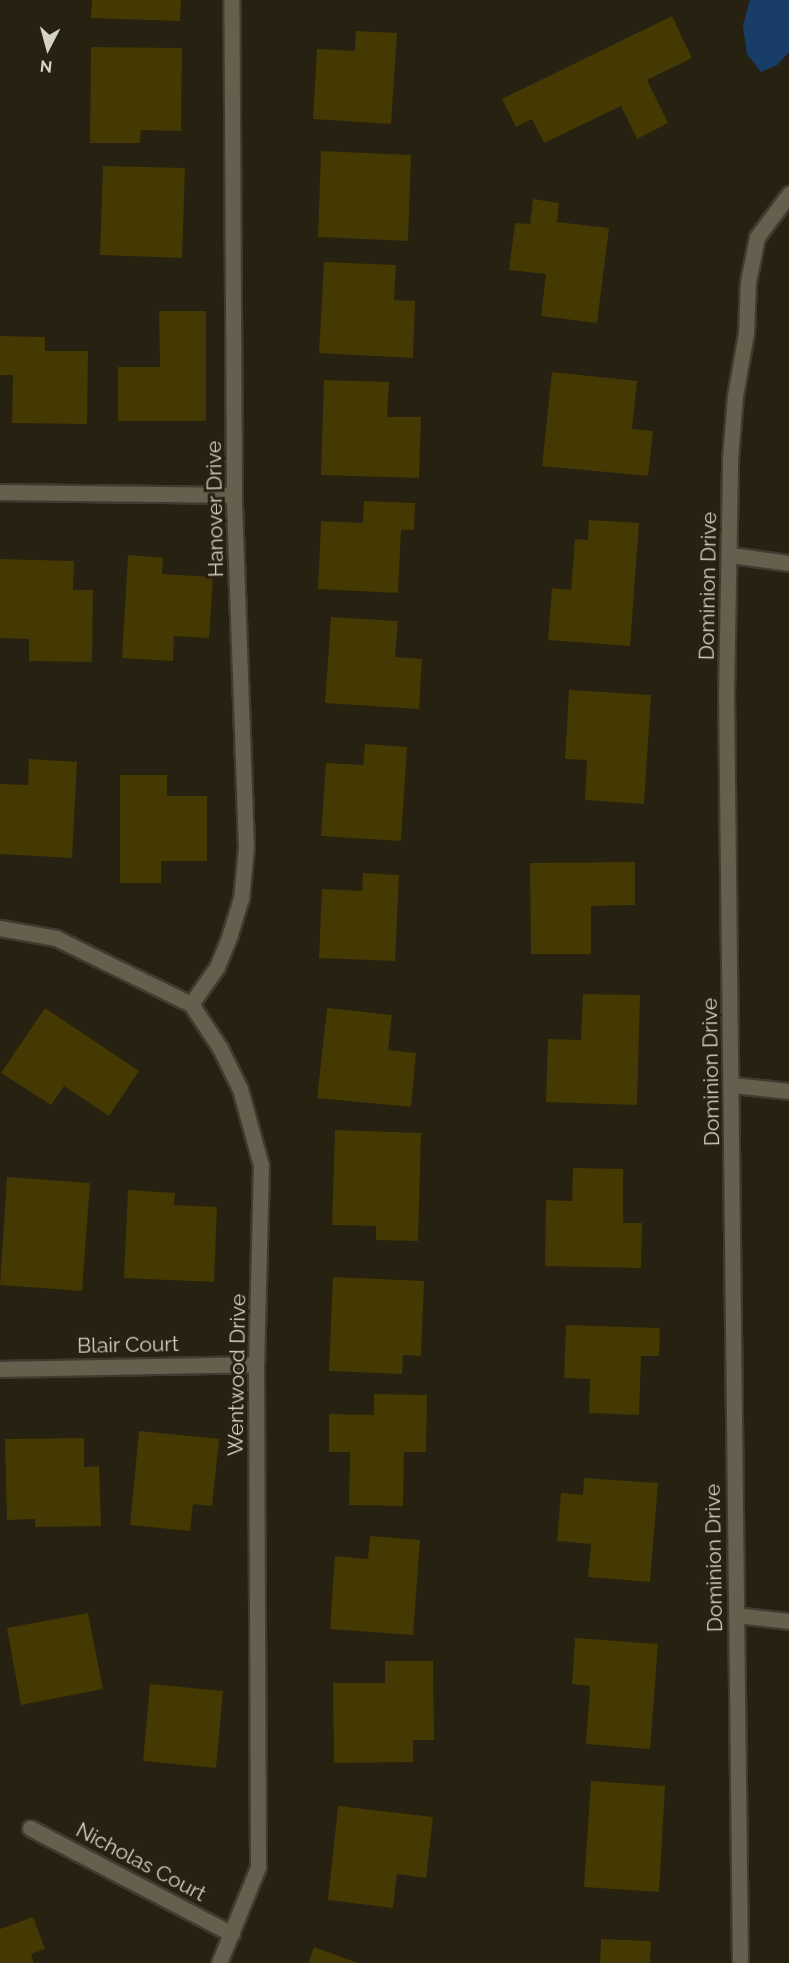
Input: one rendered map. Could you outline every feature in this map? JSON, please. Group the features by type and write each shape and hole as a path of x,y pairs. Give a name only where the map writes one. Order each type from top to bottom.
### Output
{"street":[{"name":"Hanover Drive","path":"191,1005 217,967 230,934 241,899 246,847 234,495 231,0"},
{"name":"Dominion Drive","path":"740,1963 726,696 731,555 730,459 735,396 746,333 748,282 757,237 789,194"},
{"path":"0,492 234,495"},
{"path":"731,555 789,563"},
{"name":"Wentwood Drive","path":"0,928 23,929 56,938 191,1005 220,1048 240,1089 261,1165 256,1364 258,1867 219,1963"},
{"path":"732,1085 789,1091"},
{"name":"Blair Court","path":"0,1369 256,1364"},
{"path":"736,1615 789,1620"},
{"name":"Nicholas Court","path":"30,1828 232,1934"}],"water":[{"path":"750,0 789,0 789,52 777,65 761,72 747,54 743,26"}],"building":[{"path":"92,0 181,0 180,21 91,18"},
{"path":"672,16 692,58 647,80 668,123 637,139 621,106 544,143 532,119 516,127 502,99"},
{"path":"356,31 397,33 391,124 313,119 317,49 355,51"},
{"path":"91,47 182,48 181,131 141,130 140,143 90,143"},
{"path":"321,151 411,155 408,241 318,237"},
{"path":"103,166 185,168 182,258 100,255"},
{"path":"533,199 559,203 557,222 609,228 597,323 541,316 546,274 509,270 515,223 530,224"},
{"path":"324,262 396,265 394,300 415,301 413,358 319,353"},
{"path":"159,311 206,311 206,421 118,421 118,367 160,367"},
{"path":"0,336 45,337 45,351 88,351 87,424 12,423 13,375 0,375"},
{"path":"552,372 637,381 632,429 653,431 648,476 542,466"},
{"path":"324,380 389,382 387,417 421,417 419,478 321,475"},
{"path":"364,501 415,503 414,530 401,530 398,593 318,589 321,521 363,523"},
{"path":"589,520 639,523 630,646 548,640 552,588 571,590 575,539 588,540"},
{"path":"128,555 163,558 162,574 213,577 209,638 174,636 173,661 122,658"},
{"path":"0,559 74,561 73,590 93,590 92,662 29,661 29,639 0,638"},
{"path":"331,617 398,621 395,657 422,659 419,709 325,703"},
{"path":"569,690 651,695 644,804 585,800 587,760 565,759"},
{"path":"365,744 407,747 401,841 321,836 326,763 363,765"},
{"path":"29,759 77,762 72,858 0,854 0,784 28,785"},
{"path":"120,775 167,775 167,796 207,796 207,861 161,861 161,883 120,883"},
{"path":"635,862 635,905 591,906 591,954 531,954 530,863"},
{"path":"363,873 399,875 395,961 319,958 322,889 362,891"},
{"path":"583,994 640,995 637,1105 546,1102 548,1039 581,1040"},
{"path":"45,1008 139,1071 109,1116 64,1086 51,1105 1,1073"},
{"path":"327,1008 392,1015 388,1050 416,1053 411,1107 317,1098"},
{"path":"335,1130 421,1133 418,1241 376,1240 376,1226 332,1225"},
{"path":"573,1168 623,1169 623,1223 642,1223 641,1268 545,1266 546,1200 572,1201"},
{"path":"7,1177 90,1183 82,1291 0,1285"},
{"path":"128,1190 175,1193 174,1205 217,1207 214,1282 124,1278"},
{"path":"333,1277 424,1281 421,1356 403,1355 402,1374 329,1371"},
{"path":"566,1325 660,1328 659,1356 641,1356 639,1415 589,1413 590,1379 564,1378"},
{"path":"374,1394 427,1395 426,1452 404,1452 403,1506 349,1505 350,1452 329,1452 329,1414 374,1415"},
{"path":"139,1431 219,1439 212,1506 193,1504 190,1531 130,1525"},
{"path":"84,1438 84,1467 99,1466 101,1526 35,1527 35,1519 7,1520 5,1439"},
{"path":"584,1478 658,1483 650,1582 588,1577 591,1544 557,1541 561,1493 583,1495"},
{"path":"370,1536 420,1540 413,1635 330,1629 335,1556 368,1559"},
{"path":"88,1613 103,1689 21,1705 7,1628"},
{"path":"575,1638 658,1644 650,1749 586,1744 590,1686 572,1684"},
{"path":"385,1661 433,1661 434,1740 413,1740 413,1762 334,1763 333,1683 385,1683"},
{"path":"150,1684 223,1691 216,1768 143,1761"},
{"path":"591,1781 665,1786 659,1892 584,1887"},
{"path":"338,1806 433,1817 426,1878 397,1874 393,1908 328,1900"},
{"path":"33,1917 45,1949 31,1954 34,1963 0,1963 0,1929"},
{"path":"601,1939 651,1941 650,1963 600,1963"},
{"path":"314,1947 358,1963 308,1963"}]}
